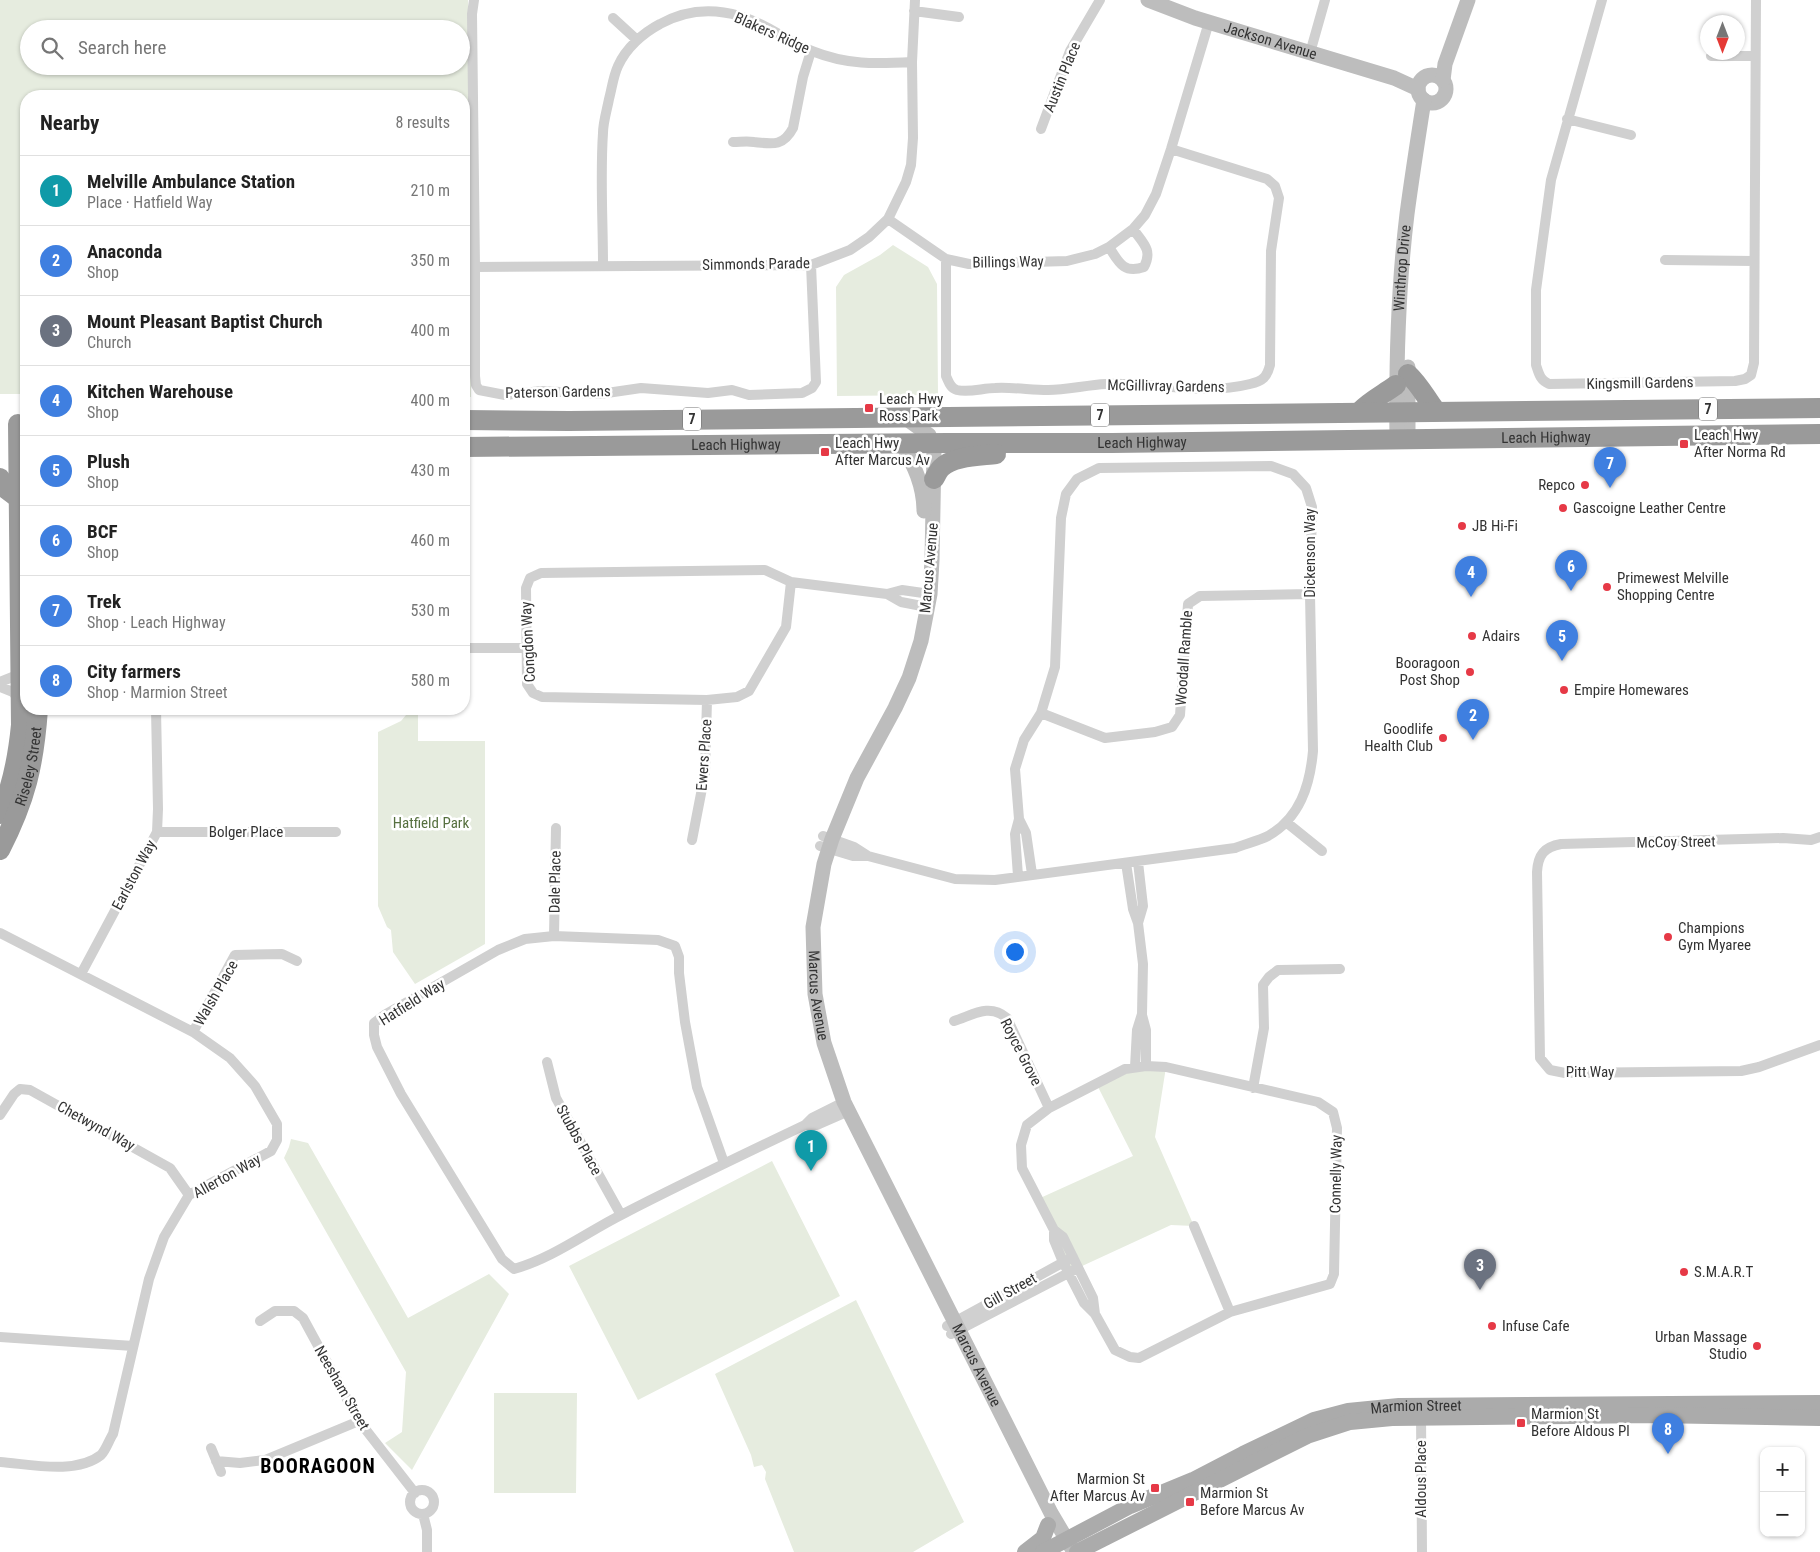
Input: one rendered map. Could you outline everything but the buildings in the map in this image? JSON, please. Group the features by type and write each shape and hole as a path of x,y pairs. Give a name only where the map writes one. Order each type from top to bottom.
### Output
{"highway":[{"path":"1359,412 1372,399 1383,394 1402,380 1419,384 1436,412"},
{"name":"Leach Highway","path":"470,420 569,421 1359,412 1816,410"},
{"path":"502,420 502,446"},
{"path":"569,421 563,429 566,435 659,437 677,445"},
{"name":"Riseley Street","path":"15,424 20,561"},
{"name":"Leach Highway","path":"470,447 1112,443 1820,434"},
{"path":"934,479 942,467 966,457 1004,453 1079,452 1112,443"},
{"path":"0,478 6,489 18,498"},
{"name":"Riseley Street","path":"0,814 18,760 28,715"},
{"name":"Riseley Street","path":"0,850 24,798 36,747 31,715"}],"main road":[{"name":"Marmion Street","path":"1420,1412 1820,1403"},
{"name":"Marmion Street","path":"1063,1549 1130,1506 1193,1480 1314,1420 1348,1411 1374,1407 1420,1412 1820,1418"},
{"path":"1025,1552 1043,1538 1048,1525"}],"street":[{"name":"Paterson Gardens","path":"474,0 472,14 475,376 476,385 479,390 505,395 541,391 600,394 641,388 708,393 732,390 750,395 802,393 812,388 816,382 811,265"},
{"name":"Austin Place","path":"1041,129 1070,51 1100,0"},
{"name":"Jackson Avenue","path":"1148,0 1171,10 1209,22 1429,88"},
{"path":"1310,53 1325,0"},
{"name":"Winthrop Drive","path":"1402,438 1402,380 1411,250 1428,120 1429,88 1459,0"},
{"name":"Winthrop Drive","path":"1429,88 1445,64 1468,0"},
{"name":"Kingsmill Gardens","path":"1602,0 1567,118 1551,180 1536,290 1536,364 1539,376 1549,384 1735,382 1752,375 1754,363 1756,0"},
{"name":"Simmonds Parade","path":"475,267 811,265 850,250 869,237 888,220 906,182 911,165 913,138 912,62 915,5"},
{"path":"915,5 959,17"},
{"name":"Blakers Ridge","path":"603,265 602,131 618,65 637,40 647,31 671,18 698,12 721,12 743,16 811,51 842,60 865,64 912,62"},
{"path":"613,18 637,40"},
{"name":"Billings Way","path":"888,220 946,259 969,264 1067,261 1095,254 1109,247 1133,229 1144,215 1156,194 1209,22"},
{"path":"733,142 751,141 771,144 780,142 789,136 793,128 803,77 811,51"},
{"path":"1745,56 1755,56"},
{"path":"1567,118 1631,135"},
{"name":"McGillivray Gardens","path":"946,259 946,376 954,389 966,391 1008,387 1048,390 1106,384 1198,389 1239,386 1262,380 1268,375 1270,365 1271,251 1279,198 1275,186 1267,179 1171,149"},
{"path":"1109,247 1120,263 1128,270 1135,271 1144,267 1148,259 1148,249 1133,229"},
{"path":"1665,260 1754,261"},
{"path":"904,417 929,435 932,443"},
{"name":"Marcus Avenue","path":"924,600 932,560 934,457 932,443"},
{"name":"Marcus Avenue","path":"902,444 913,464 924,495 924,600 921,641 910,678 857,778 826,843 813,927 815,994 824,1043 842,1108 953,1328 1048,1525 1063,1549"},
{"name":"Dickenson Way","path":"826,843 854,847 868,856 955,879 995,880 1235,848 1268,836 1286,822 1305,796 1313,751 1310,594 1312,508 1306,488 1293,474 1271,466 1099,468 1078,479 1066,494 1061,518 1054,667 1041,713 1024,740 1015,769 1018,819 1015,834 1018,876"},
{"name":"Congdon Way","path":"791,582 786,627 749,691 738,697 707,700 542,697 532,693 527,684 526,588 530,578 541,573 765,570 791,582 887,594 901,602 924,600"},
{"name":"Woodall Ramble","path":"1041,713 1105,738 1156,732 1172,727 1180,715 1188,604 1200,596 1310,594"},
{"path":"470,648 526,648"},
{"path":"0,682 15,676 20,668"},
{"path":"0,687 7,688 20,698"},
{"name":"Ewers Place","path":"692,840 705,773 707,700"},
{"name":"Earlston Way","path":"81,974 157,832 156,715"},
{"name":"Dickenson Way","path":"1018,819 1026,833 1032,874"},
{"path":"1286,822 1322,851"},
{"name":"Dale Place","path":"554,936 556,828"},
{"name":"Bolger Place","path":"157,832 336,832"},
{"name":"McCoy Street","path":"1543,851 1553,845 1560,844 1783,838 1817,841"},
{"name":"Pitt Way","path":"1543,851 1538,860 1537,872 1540,1058 1550,1070 1565,1073 1740,1071 1759,1067 1820,1045"},
{"path":"1138,862 1143,906 1138,923"},
{"path":"1126,863 1133,909 1138,923 1143,964 1142,1014 1146,1030 1146,1066"},
{"name":"Allerton Way","path":"0,933 193,1032 230,1058 256,1086 277,1124 277,1140 271,1151 189,1195 164,1237 149,1280 113,1434 102,1454 81,1465 66,1467 0,1462"},
{"name":"Hatfield Way","path":"724,1163 697,1087 685,1022 679,957 675,946 658,940 554,936 525,939 498,950 386,1014 374,1023 377,1047 401,1094 502,1260 514,1269 533,1264 621,1215 805,1125 816,1125 842,1108"},
{"name":"Walsh Place","path":"193,1032 234,955 282,954 297,961"},
{"path":"1253,1088 1264,1028 1264,985 1269,977 1278,970 1340,969"},
{"name":"Royce Grove","path":"954,1021 988,1010 999,1011 1007,1018 1049,1108"},
{"path":"1135,1067 1137,1030 1142,1014"},
{"name":"Stubbs Place","path":"547,1062 556,1098 621,1215"},
{"name":"Connelly Way","path":"1054,1230 1054,1240 1063,1262 1084,1303 1095,1314 1114,1350 1130,1357 1139,1358 1230,1312 1330,1284 1334,1274 1337,1128 1332,1112 1318,1102 1166,1067 1146,1066 1125,1068 1049,1108 1027,1125 1021,1145 1022,1168 1054,1230 1063,1237 1093,1298 1095,1314"},
{"name":"Chetwynd Way","path":"0,1115 14,1094 20,1089 30,1090 170,1168 189,1195"},
{"path":"1194,1226 1230,1312"},
{"name":"Gill Street","path":"953,1328 1073,1257"},
{"name":"Gill Street","path":"953,1328 1078,1268"},
{"name":"Neesham Street","path":"260,1321 275,1311 294,1310 303,1318 359,1421 415,1492 427,1491 433,1498 433,1507 423,1514"},
{"name":"Marcus Avenue","path":"953,1328 1051,1513 1063,1549"},
{"path":"0,1338 133,1346"},
{"name":"Aldous Place","path":"1420,1412 1422,1552"},
{"path":"216,1461 240,1463 265,1460 359,1421"},
{"path":"211,1448 221,1472"},
{"path":"415,1492 411,1498 411,1506 417,1513 423,1514 427,1530 427,1552"}],"green space":[{"path":"0,0 468,0 468,20 20,20 20,75 469,75 469,90 20,90 20,394 0,394"},
{"path":"893,245 928,267 937,284 938,395 837,396 836,287 844,275 880,255"},
{"path":"470,265 471,397 470,397"},
{"name":"Hatfield Park","path":"406,715 418,715 418,741 485,741 485,944 415,984 393,952 391,930 387,927 378,906 378,732 401,721"},
{"path":"1166,1067 1155,1137 1194,1226 1171,1225 1067,1273 1038,1199 1133,1156 1096,1083 1125,1069"},
{"path":"291,1139 308,1143 408,1318 489,1274 509,1294 412,1470 385,1443 402,1432 406,1372 284,1158"},
{"path":"772,1161 840,1296 638,1400 569,1266"},
{"path":"856,1300 964,1522 913,1552 794,1552 765,1479 766,1472 762,1465 754,1467 751,1455 715,1374"},
{"path":"494,1393 577,1393 576,1493 494,1493"}],"place":[{"name":"Leach Hwy Ross Park","path":"869,408"},
{"name":"Leach Hwy After Norma Rd","path":"1684,444"},
{"name":"Leach Hwy After Marcus Av","path":"825,452"},
{"name":"Repco","path":"1585,485"},
{"name":"Trek","path":"1610,488"},
{"name":"Gascoigne Leather Centre","path":"1563,508"},
{"name":"JB Hi-Fi","path":"1462,526"},
{"name":"Primewest Melville Shopping Centre","path":"1607,587"},
{"name":"BCF","path":"1571,591"},
{"name":"Kitchen Warehouse","path":"1471,597"},
{"name":"Adairs","path":"1472,636"},
{"name":"Plush","path":"1562,661"},
{"name":"Booragoon Post Shop","path":"1470,672"},
{"name":"Empire Homewares","path":"1564,690"},
{"name":"Goodlife Health Club","path":"1443,738"},
{"name":"Anaconda","path":"1473,740"},
{"name":"Champions Gym Myaree","path":"1668,937"},
{"name":"Melville Ambulance Station","path":"811,1171"},
{"name":"S.M.A.R.T","path":"1684,1272"},
{"name":"Mount Pleasant Baptist Church","path":"1480,1290"},
{"name":"Infuse Cafe","path":"1492,1326"},
{"name":"Urban Massage Studio","path":"1757,1346"},
{"name":"Marmion St Before Aldous Pl","path":"1521,1423"},
{"name":"City farmers","path":"1668,1454"},
{"name":"Marmion St After Marcus Av","path":"1155,1488"},
{"name":"Marmion St Before Marcus Av","path":"1190,1502"}],"district":[{"name":"BOORAGOON","path":"318,1466"}]}
